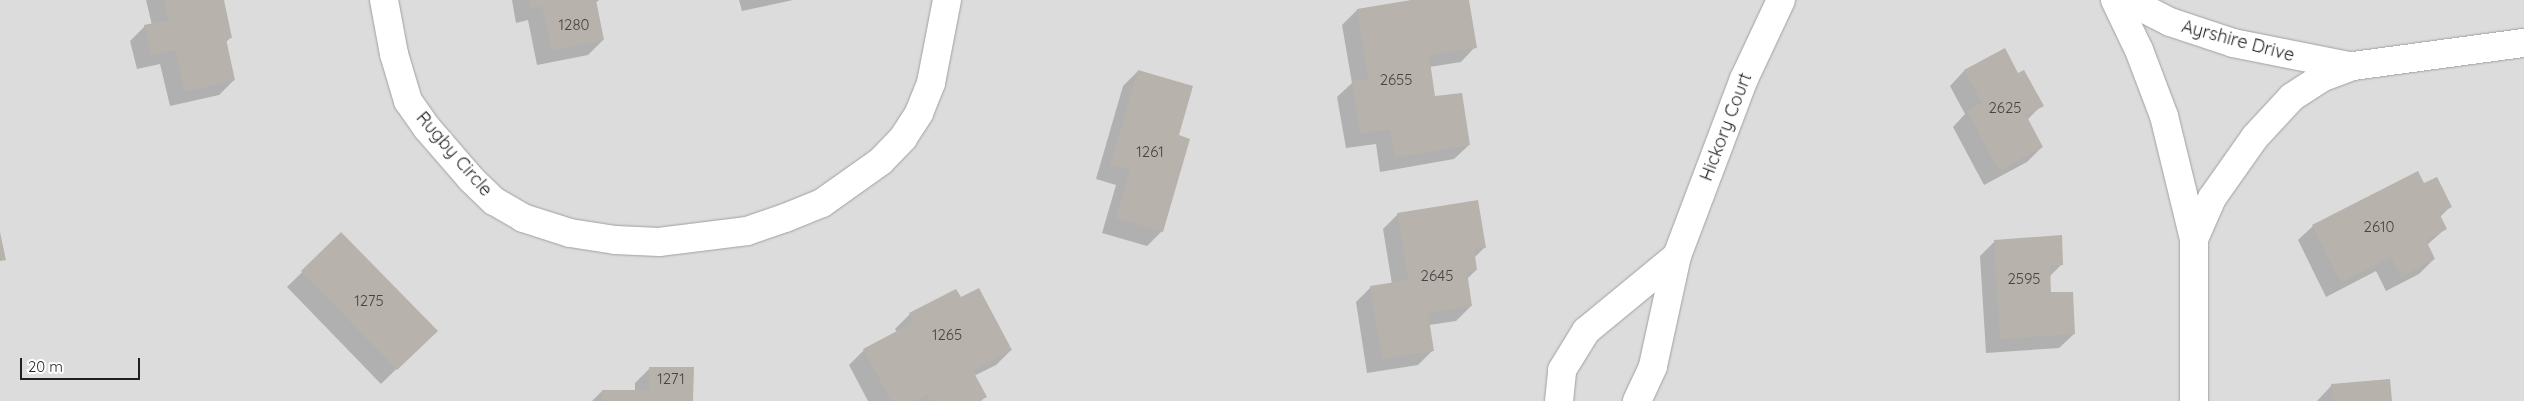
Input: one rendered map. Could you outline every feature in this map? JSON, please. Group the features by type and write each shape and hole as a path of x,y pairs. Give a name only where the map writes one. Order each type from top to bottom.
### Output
{"street":[{"name":"Rugby Circle","path":"384,0 394,54 408,101 427,128 470,179 494,201 523,218 570,233 615,240 659,242 747,231 785,218 822,203 881,161 903,138 919,113 930,83 946,0"},
{"name":"Hickory Court","path":"1637,401 1653,366 1677,256 1744,79 1781,0"},
{"path":"2115,0 2139,50 2164,116 2194,239 2194,401"},
{"name":"Ayrshire Drive","path":"2127,0 2170,22 2232,43 2299,58 2353,66"},
{"name":"Ayrshire Drive","path":"2194,239 2212,198 2255,136 2292,97 2321,78 2353,66 2524,43"},
{"name":"Hickory Court","path":"1559,401 1562,370 1586,331 1677,256"}],"shaded area":[{"path":"0,0 2524,0 2524,401 0,401"}],"building":[{"path":"164,0 224,0 232,38 226,39 235,80 185,92 175,50 151,55 144,25 168,20"},
{"path":"529,0 596,0 604,40 552,51 542,6 531,9"},
{"path":"1411,0 1469,0 1477,48 1429,55 1435,96 1462,93 1470,145 1395,158 1390,129 1360,134 1352,81 1368,79 1357,9"},
{"path":"2005,48 2018,73 2024,70 2044,106 2026,115 2043,147 1999,171 1967,111 1982,103 1964,70"},
{"path":"1138,70 1193,86 1179,135 1190,139 1163,232 1116,218 1130,170 1110,165"},
{"path":"2418,171 2424,183 2437,177 2452,207 2439,213 2447,229 2426,240 2435,259 2401,277 2391,257 2341,283 2312,225"},
{"path":"1478,200 1486,248 1474,249 1477,270 1467,272 1472,306 1428,313 1434,351 1382,359 1370,286 1408,280 1397,213"},
{"path":"0,232 6,260 0,261"},
{"path":"341,232 438,331 397,370 301,271"},
{"path":"2062,235 2063,265 2050,266 2051,292 2073,292 2075,334 2000,339 1994,240"},
{"path":"979,288 1012,350 973,371 987,397 979,401 930,401 927,395 915,401 891,401 863,349 914,322 909,313 956,289 961,297"},
{"path":"649,367 694,367 693,401 602,401 602,390 649,390"},
{"path":"2390,379 2392,401 2333,401 2331,384"}]}
